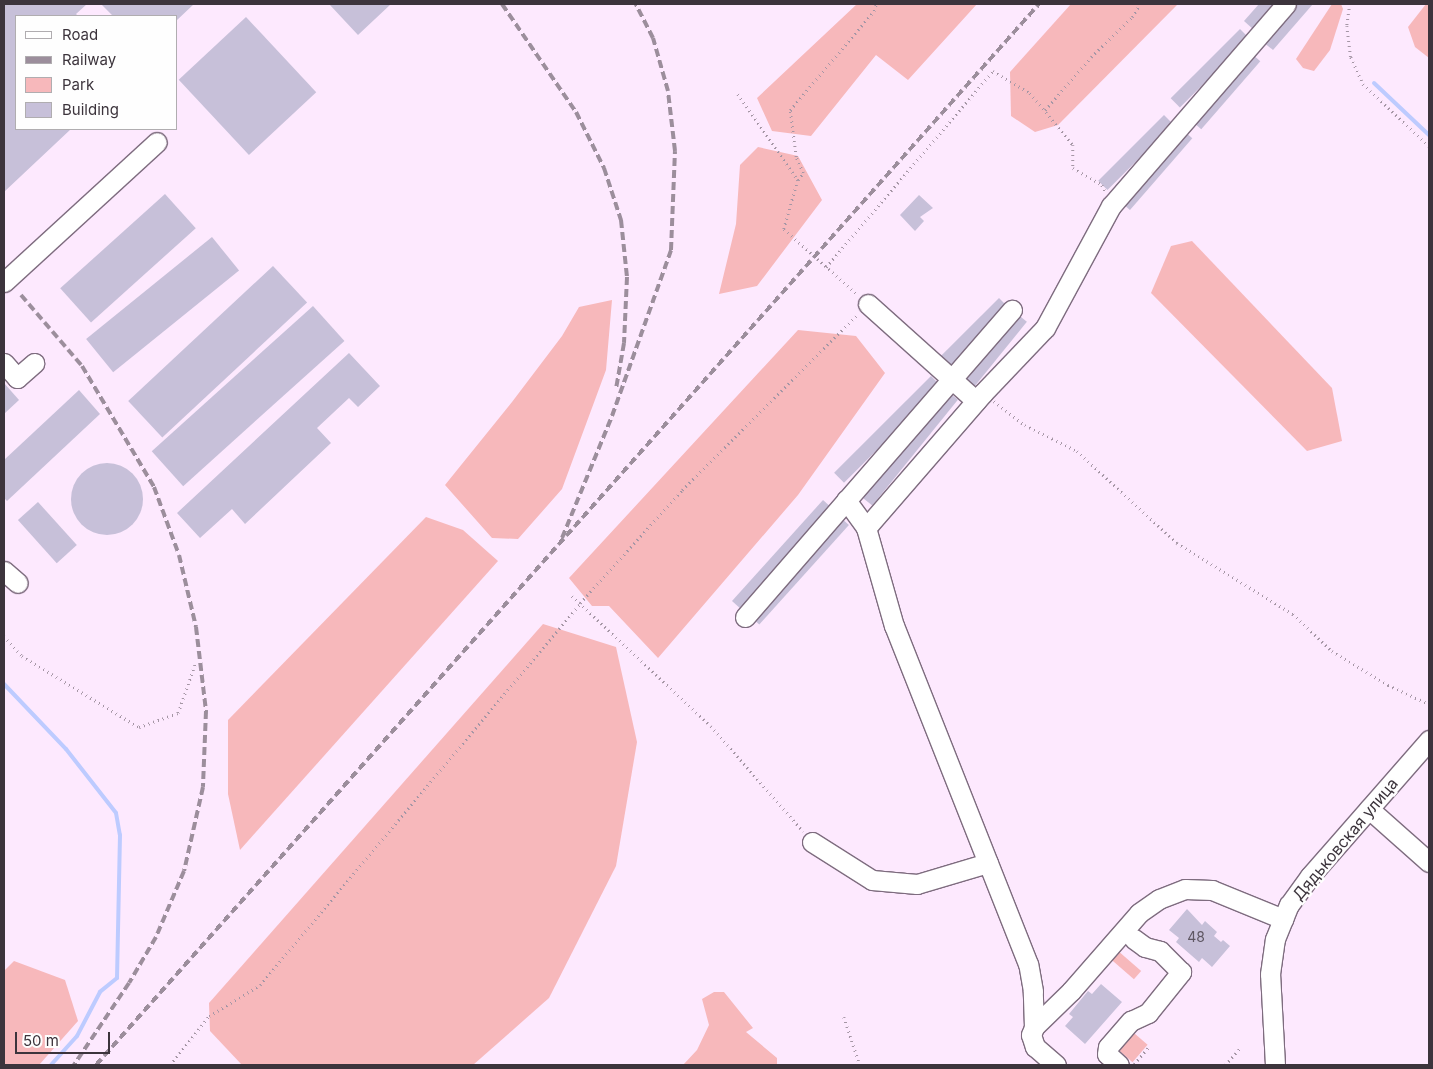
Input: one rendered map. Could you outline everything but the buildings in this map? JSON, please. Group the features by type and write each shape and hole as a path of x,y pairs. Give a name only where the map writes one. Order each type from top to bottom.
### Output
{"street":[{"path":"866,528 980,397 1046,328 1111,206 1286,4"},
{"path":"4,282 157,142"},
{"path":"868,304 952,379 980,397"},
{"path":"745,617 1012,310"},
{"path":"4,363 18,378 34,363"},
{"path":"846,500 866,528 894,626 1028,964 1033,991 1034,1027 1031,1035 1035,1047 1056,1065"},
{"name":"Дядьковская улица","path":"1275,1065 1270,974 1275,939 1283,919 1310,876 1429,740"},
{"path":"1369,809 1429,861"},
{"path":"812,842 872,880 917,884 988,863"},
{"path":"1034,1027 1071,991 1139,913 1159,899 1185,890 1212,890 1283,919"},
{"path":"1119,1065 1107,1054 1108,1047 1130,1021 1148,1013 1181,972 1160,951 1145,948 1134,939"}],"path":[{"path":"170,1065 209,1016 260,985 580,603 682,490 868,304 784,229 798,180 803,173 796,157 790,110 874,11 876,4"},
{"path":"1045,110 1090,57 1132,17 1140,4"},
{"path":"1350,4 1347,26 1351,57 1363,84 1429,146"},
{"path":"826,267 993,71 1030,93 1045,110 1072,145 1073,168 1102,186 1111,206"},
{"path":"738,94 798,180"},
{"path":"980,397 1025,424 1077,451 1177,543 1293,614 1332,651 1388,685 1429,704"},
{"path":"572,596 711,726 812,842"},
{"path":"4,636 22,656 139,726 178,713 195,664"},
{"path":"844,1017 860,1065"},
{"path":"1133,1065 1149,1046"},
{"path":"1225,1065 1241,1047"}],"green space":[{"path":"857,4 977,4 908,80 876,55 811,136 772,131 757,98"},
{"path":"1071,4 1178,4 1058,125 1035,132 1011,116 1010,72"},
{"path":"1332,4 1341,4 1343,9 1330,50 1314,71 1303,68 1296,59"},
{"path":"1426,4 1429,4 1429,58 1415,47 1408,27"},
{"path":"758,147 798,156 822,200 757,286 719,294 736,224 740,165"},
{"path":"1192,241 1332,388 1342,441 1307,451 1151,293 1171,246"},
{"path":"612,300 606,370 562,489 518,539 492,538 445,485 562,336 579,307"},
{"path":"798,330 856,336 885,373 798,495 658,658 609,606 592,606 569,578"},
{"path":"426,517 463,530 498,561 240,850 228,794 228,720"},
{"path":"543,624 616,647 637,742 616,866 549,998 473,1065 242,1065 210,1031 209,1003"},
{"path":"1117,950 1141,971 1134,979 1110,958"},
{"path":"14,961 65,980 78,1021 39,1065 4,1065 4,971"},
{"path":"714,992 724,992 753,1028 746,1032 777,1058 777,1065 683,1065 697,1050 709,1025 702,999"},
{"path":"1134,1033 1148,1045 1132,1062 1119,1050"}],"waterway":[{"path":"1374,83 1429,135"},
{"path":"4,684 66,749 116,813 120,835 117,978 100,992 77,1036 51,1065"}],"railway":[{"path":"502,4 576,112 604,168 621,220 627,277 624,343 616,389"},
{"path":"562,538 612,416 671,250 675,151 668,91 653,38 636,4"},
{"path":"96,1065 1039,4"},
{"path":"21,295 82,366 154,487 179,555 196,627 206,711 203,787 184,871 156,937 129,983 74,1065"}]}
